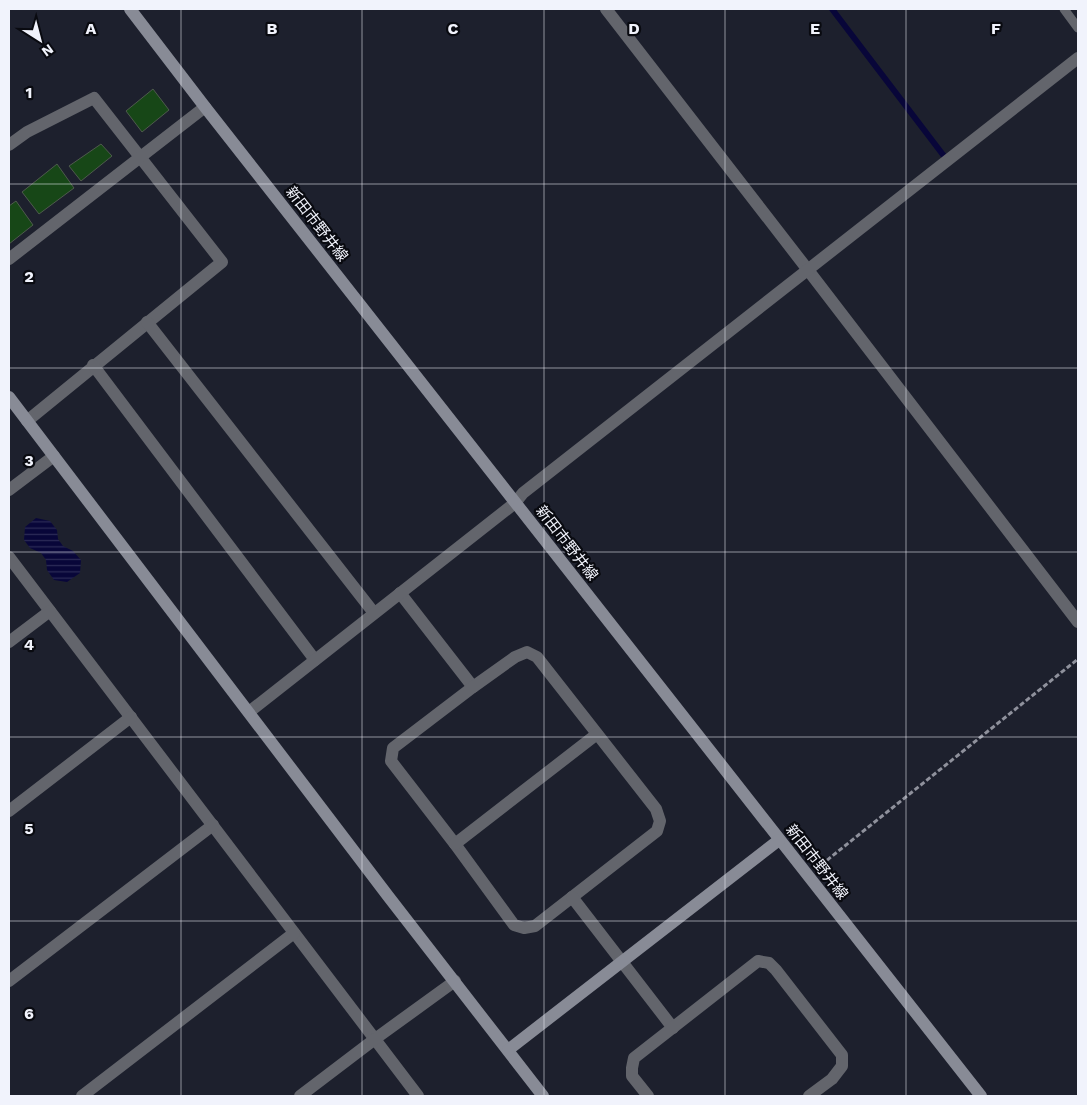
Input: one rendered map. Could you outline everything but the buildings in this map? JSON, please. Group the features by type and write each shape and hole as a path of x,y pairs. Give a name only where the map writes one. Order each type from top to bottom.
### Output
{"main road":[{"name":"新田市野井線","path":"130,9 981,1096"},
{"path":"9,397 543,1096"},
{"path":"508,1050 779,840"}],"street":[{"path":"606,9 1078,622"},
{"path":"249,712 515,503 523,492 1078,58"},
{"path":"9,145 27,132 94,98 222,262 27,421"},
{"path":"9,259 205,107"},
{"path":"147,322 374,614"},
{"path":"94,365 315,660"},
{"path":"9,490 54,456"},
{"path":"9,557 418,1096"},
{"path":"400,593 473,687"},
{"path":"9,642 50,611"},
{"path":"527,652 537,657 597,734 656,809 660,821 656,831 536,926 524,928 514,925 391,761 393,748 473,687 515,657 527,652"},
{"path":"9,811 131,717"},
{"path":"455,844 597,734"},
{"path":"9,981 213,825"},
{"path":"572,898 673,1028"},
{"path":"82,1096 294,933"},
{"path":"648,1096 632,1076 634,1058 758,961 769,962 842,1055 842,1066 832,1079 809,1096"},
{"path":"300,1096 454,981"}],"lane":[{"path":"1064,9 1078,28"}],"path":[{"path":"808,876 1078,659"}],"shaded area":[{"path":"36,518 50,521 57,530 58,539 63,546 73,551 81,560 80,573 67,582 54,580 47,570 46,560 41,553 30,548 24,540 25,527"}],"waterway":[{"path":"832,9 947,160"}]}
